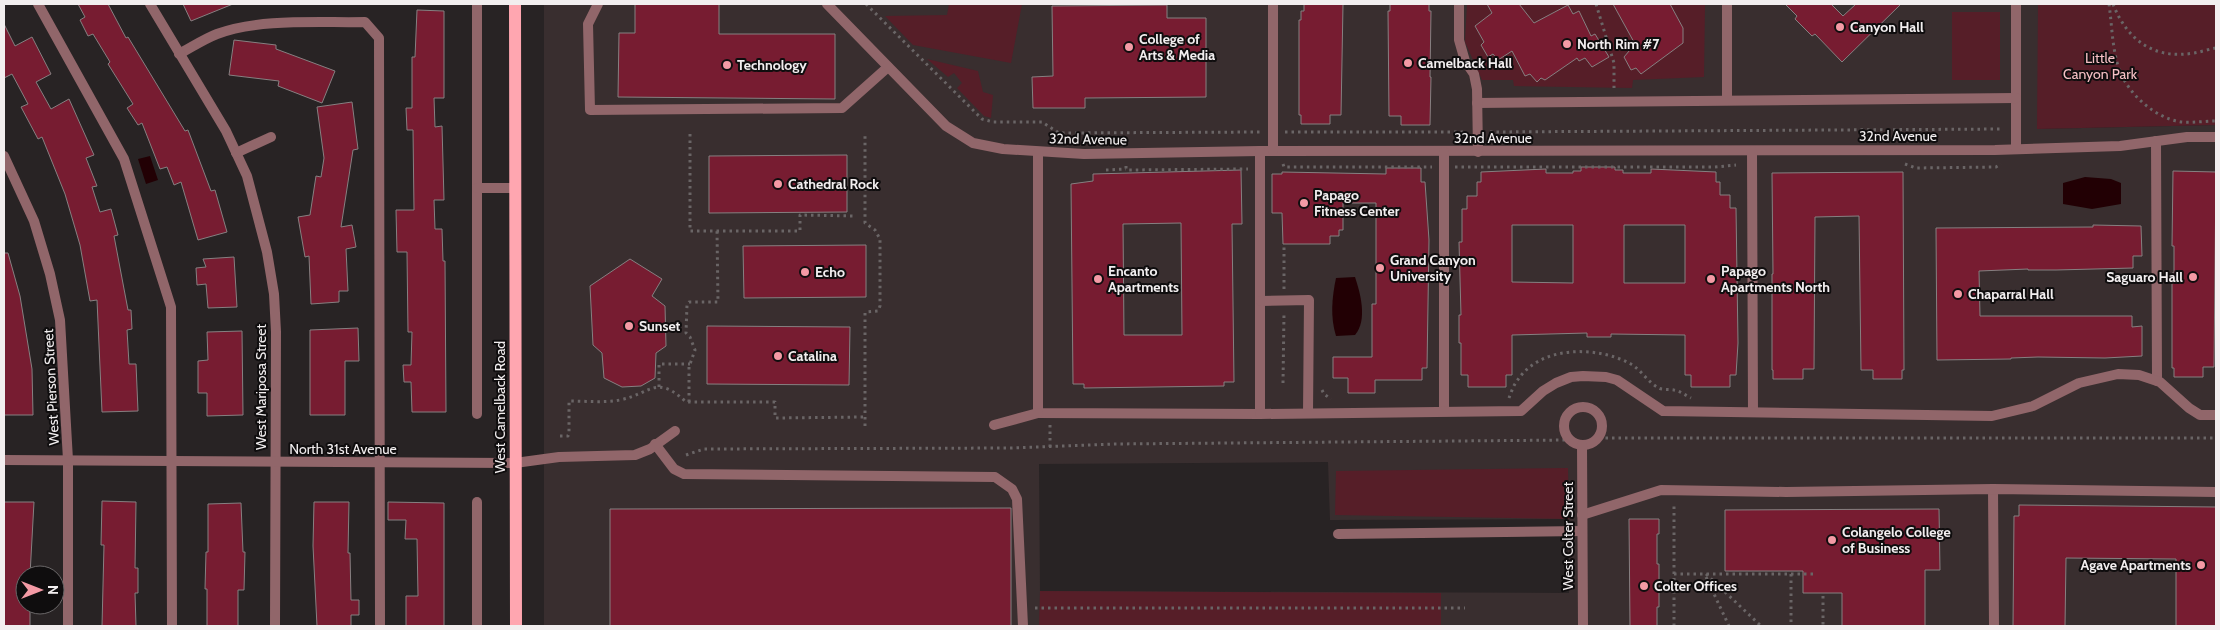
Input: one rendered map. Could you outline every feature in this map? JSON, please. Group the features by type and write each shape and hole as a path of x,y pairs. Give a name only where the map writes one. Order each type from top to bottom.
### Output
{"main road":[{"name":"West Camelback Road","path":"515,4 516,626"}],"street":[{"path":"38,4 124,159 171,307 173,462 172,626"},
{"name":"West Mariposa Street","path":"150,4 226,131 247,176 267,252 274,294 275,626"},
{"name":"West Camelback Road","path":"477,4 477,414"},
{"path":"598,4 588,24 590,110 842,108 888,67"},
{"name":"32nd Avenue","path":"827,4 946,126 963,138 989,147 1038,152 1101,154 1260,151 1478,152 2016,149 2120,146 2187,137 2216,137"},
{"path":"1273,4 1273,151"},
{"path":"1459,4 1460,40 1465,61 1474,74 1477,103 1478,152"},
{"path":"1727,4 1727,100"},
{"path":"2016,4 2016,149"},
{"path":"179,54 217,34 242,28 283,23 365,22 379,38 380,626"},
{"path":"1477,103 2016,98"},
{"path":"236,153 271,137"},
{"path":"2156,141 2157,381"},
{"path":"1260,151 1260,414"},
{"path":"1752,151 1753,412"},
{"path":"1038,152 1038,414"},
{"path":"1444,152 1444,411"},
{"name":"West Pierson Street","path":"4,156 34,221 50,274 60,320 68,460 68,626"},
{"path":"477,188 514,188"},
{"path":"1261,301 1309,300 1308,413"},
{"path":"994,425 1038,414 1521,411 1556,383 1571,377 1582,376 1606,377 1617,380 1663,411 1992,416 2033,406 2079,383 2118,374 2139,375 2157,381 2200,415 2216,415"},
{"path":"1582,406 1594,410 1602,420 1598,438 1588,445 1582,445 1570,440 1564,429 1566,416 1570,411 1582,406"},
{"name":"North 31st Avenue","path":"4,460 515,463 559,457 635,455 650,449 675,431"},
{"path":"655,444 674,469 684,474 983,475 995,477 1012,489 1017,499 1023,626"},
{"name":"West Colter Street","path":"1582,445 1583,626"},
{"path":"1582,515 1661,490 1786,492 1994,489 2216,492"},
{"path":"1994,489 1994,626"},
{"path":"477,502 477,626"},
{"path":"1338,534 1582,531"}],"path":[{"path":"866,4 982,119 991,122 1042,122 1058,133 1956,130 2016,127"},
{"path":"1596,4 1614,63 1614,102"},
{"path":"2111,4 2125,29 2136,40 2147,47 2177,54 2194,54 2216,48"},
{"path":"2111,4 2115,51 2120,71 2140,99 2153,110 2173,120 2182,122 2216,121"},
{"path":"690,134 690,231 800,231 800,215 854,216"},
{"path":"865,134 865,223 875,230 880,239 880,306 878,311 866,312 865,314 865,426"},
{"path":"1106,170 1126,169"},
{"path":"689,402 690,364 695,350 690,337 686,333 687,305 689,302 718,302 717,231"},
{"path":"1283,383 1284,248"},
{"path":"659,387 659,364 690,364"},
{"path":"1322,382 1324,394 1332,400"},
{"path":"560,436 568,436 569,433 569,400 618,400 659,387 674,390 686,402 775,402 775,418 865,417"},
{"path":"1050,414 1050,447"},
{"path":"1598,438 2216,438"},
{"path":"686,455 704,449 1050,447 1114,444 1570,440"},
{"path":"1674,490 1674,626"},
{"path":"1674,574 1814,574"},
{"path":"1705,574 1730,626"},
{"path":"1705,574 1761,626"},
{"path":"1791,574 1791,626"},
{"path":"1823,596 1823,626"},
{"path":"1023,608 1465,608"}],"shaded area":[{"name":"Grand Canyon University","path":"544,4 2038,4 2038,129 2216,125 2216,626 544,626","holes":["1328,462 1330,520 1568,519 1569,593 1040,591 1039,464"]},
{"path":"150,156 158,180 146,184 138,159"},
{"path":"2085,177 2111,179 2121,183 2121,204 2092,209 2063,204 2063,183"},
{"path":"1355,277 1362,306 1359,329 1355,335 1336,336 1332,307 1336,278"}],"green space":[{"path":"949,4 1022,4 1011,63 913,45 885,16 947,15"},
{"path":"1467,4 1705,4 1704,77 1633,80 1632,88 1514,86 1513,80 1482,80 1465,42"},
{"name":"Little Canyon Park","path":"2038,4 2216,4 2216,125 2037,129"},
{"path":"1952,12 2000,12 2000,80 1952,80"},
{"path":"927,59 978,71 983,92 993,95 991,118 984,116 957,88 962,83 954,73 948,77"},
{"path":"1568,468 1569,519 1335,515 1336,471"},
{"path":"1040,591 1441,593 1441,626 1039,626"}],"building":[{"path":"78,4 108,4 126,38 128,37 185,131 188,130 211,191 215,190 227,232 198,240 181,182 174,185 167,167 160,169 142,123 138,125 127,108 133,104 108,64 110,62 93,34 88,36 80,20 85,17"},
{"path":"183,4 233,4 191,21"},
{"name":"Technology","path":"635,4 719,4 719,34 835,34 835,99 618,97 619,33 635,33"},
{"path":"1304,4 1343,4 1341,115 1330,115 1330,124 1301,124 1301,115 1299,115 1299,20 1301,20 1301,11 1304,11"},
{"name":"Camelback Hall","path":"1390,4 1429,4 1429,11 1431,11 1430,125 1401,125 1401,116 1389,116 1388,11 1390,11"},
{"name":"North Rim #7","path":"1487,4 1519,4 1534,23 1568,5 1573,14 1579,11 1591,36 1595,34 1609,57 1592,67 1585,58 1579,61 1577,58 1545,80 1541,78 1537,82 1530,74 1525,76 1512,51 1498,60 1493,54 1488,57 1481,45 1484,42 1475,26 1492,13"},
{"path":"1613,4 1670,4 1683,28 1683,43 1641,74 1636,68 1631,70 1624,57 1635,44"},
{"name":"Canyon Hall","path":"1785,4 1831,4 1843,16 1856,4 1901,4 1842,62 1815,34 1812,36 1795,19 1797,16"},
{"name":"College of Arts & Media","path":"1167,5 1167,18 1206,18 1206,97 1085,98 1085,108 1033,108 1032,77 1053,76 1052,6"},
{"path":"417,10 444,11 444,98 434,98 435,127 442,126 444,200 434,200 435,229 442,229 443,261 445,261 446,412 412,412 411,382 404,382 403,365 411,365 412,332 408,332 407,252 397,252 396,210 414,210 413,130 407,130 406,108 412,108 412,57 415,57"},
{"path":"4,24 15,46 32,37 51,74 36,82 51,109 69,99 94,155 86,158 97,186 92,187 100,212 111,209 118,235 114,236 128,310 131,310 132,329 127,330 129,364 136,364 138,411 102,412 97,300 90,301 80,245 65,194 42,137 38,139 21,107 28,104 12,74 4,78"},
{"path":"234,40 276,45 276,49 335,71 322,103 278,86 279,81 229,75"},
{"path":"352,102 358,149 353,150 341,227 352,225 356,247 346,249 348,291 339,291 339,302 311,304 309,256 305,257 298,217 310,215 316,176 321,177 324,158 317,107"},
{"name":"Cathedral Rock","path":"847,155 847,212 709,213 709,156"},
{"name":"Papago Apartments North","path":"1581,167 1615,167 1615,170 1623,170 1623,173 1651,173 1651,169 1716,172 1716,182 1720,182 1720,195 1730,195 1730,208 1736,208 1738,343 1736,375 1730,375 1730,387 1691,387 1691,375 1685,375 1685,335 1611,334 1611,337 1587,337 1587,333 1512,335 1512,375 1506,375 1506,387 1468,387 1468,375 1461,375 1461,343 1459,343 1459,315 1461,315 1459,242 1462,242 1462,209 1467,209 1467,196 1477,196 1477,182 1481,182 1481,172 1546,169 1546,173 1573,173 1573,171 1581,171","holes":["1512,225 1573,225 1573,283 1512,282","1624,225 1685,225 1685,283 1624,283"]},
{"path":"1386,168 1421,168 1421,182 1425,182 1429,240 1427,368 1422,368 1422,380 1375,380 1375,393 1348,393 1348,378 1333,378 1333,357 1372,357 1372,304 1376,304 1376,203 1343,203 1343,230 1339,230 1339,236 1330,236 1330,244 1283,244 1282,213 1272,213 1272,174 1282,174 1282,172 1386,174"},
{"name":"Encanto Apartments","path":"1241,170 1242,224 1232,224 1234,382 1224,382 1224,386 1084,388 1084,384 1073,384 1071,184 1093,181 1093,174","holes":["1181,223 1182,335 1124,335 1123,224"]},
{"name":"Saguaro Hall","path":"2173,171 2216,172 2214,367 2203,367 2203,377 2174,377 2174,368 2172,368 2172,273 2174,273 2174,246 2172,246"},
{"path":"1903,172 1904,370 1902,370 1902,379 1873,379 1873,370 1861,370 1859,216 1815,217 1814,369 1803,369 1803,379 1773,379 1772,173"},
{"name":"Chaparral Hall","path":"2093,225 2141,226 2142,256 2133,256 2133,268 1979,271 1980,316 2132,316 2132,327 2142,326 2142,356 1937,360 1936,228 2093,227"},
{"name":"Echo","path":"866,245 866,297 744,298 743,246"},
{"path":"4,253 8,253 20,296 32,369 33,415 4,415"},
{"path":"234,257 237,307 208,308 206,284 197,285 196,268 206,267 203,259"},
{"name":"Sunset","path":"630,259 662,279 652,296 665,306 666,346 656,353 655,378 641,386 622,387 604,378 602,353 593,345 590,286"},
{"name":"Catalina","path":"707,326 850,327 849,385 707,384"},
{"path":"358,328 359,361 345,361 345,415 310,415 310,330"},
{"path":"242,331 243,415 207,416 207,393 198,393 198,361 208,360 207,332"},
{"path":"102,501 136,502 135,568 138,568 138,593 135,593 136,626 102,626 104,545 101,545"},
{"path":"4,502 34,502 31,565 15,565 15,615 30,615 30,626 4,626"},
{"path":"314,502 349,502 348,553 350,553 351,600 359,600 359,615 351,615 351,626 317,626 313,546"},
{"path":"388,502 444,503 444,626 406,626 406,596 418,596 417,539 405,539 406,520 388,520"},
{"path":"241,503 243,552 245,552 244,590 238,590 238,626 207,626 207,589 205,589 206,552 208,552 208,504"},
{"name":"Agave Apartments","path":"2019,505 2216,507 2216,626 2176,626 2176,559 2066,558 2065,626 2013,626 2014,516 2019,516"},
{"path":"1011,508 1011,626 610,626 610,509"},
{"name":"Colangelo College of Business","path":"1939,509 1940,570 1925,570 1925,626 1842,626 1842,593 1803,593 1803,571 1725,571 1725,510"},
{"name":"Colter Offices","path":"1629,519 1659,519 1659,534 1657,534 1659,607 1657,607 1657,626 1630,626"}],"place":[{"name":"Canyon Hall","path":"1840,27"},
{"name":"North Rim #7","path":"1567,44"},
{"name":"College of Arts & Media","path":"1129,47"},
{"name":"Camelback Hall","path":"1408,63"},
{"name":"Technology","path":"727,65"},
{"name":"Cathedral Rock","path":"778,184"},
{"name":"Papago Fitness Center","path":"1304,203"},
{"name":"Grand Canyon University","path":"1380,268"},
{"name":"Echo","path":"805,272"},
{"name":"Saguaro Hall","path":"2193,277"},
{"name":"Encanto Apartments","path":"1098,279"},
{"name":"Papago Apartments North","path":"1711,279"},
{"name":"Chaparral Hall","path":"1958,294"},
{"name":"Sunset","path":"629,326"},
{"name":"Catalina","path":"778,356"},
{"name":"Colangelo College of Business","path":"1832,540"},
{"name":"Agave Apartments","path":"2201,565"},
{"name":"Colter Offices","path":"1644,586"}]}
